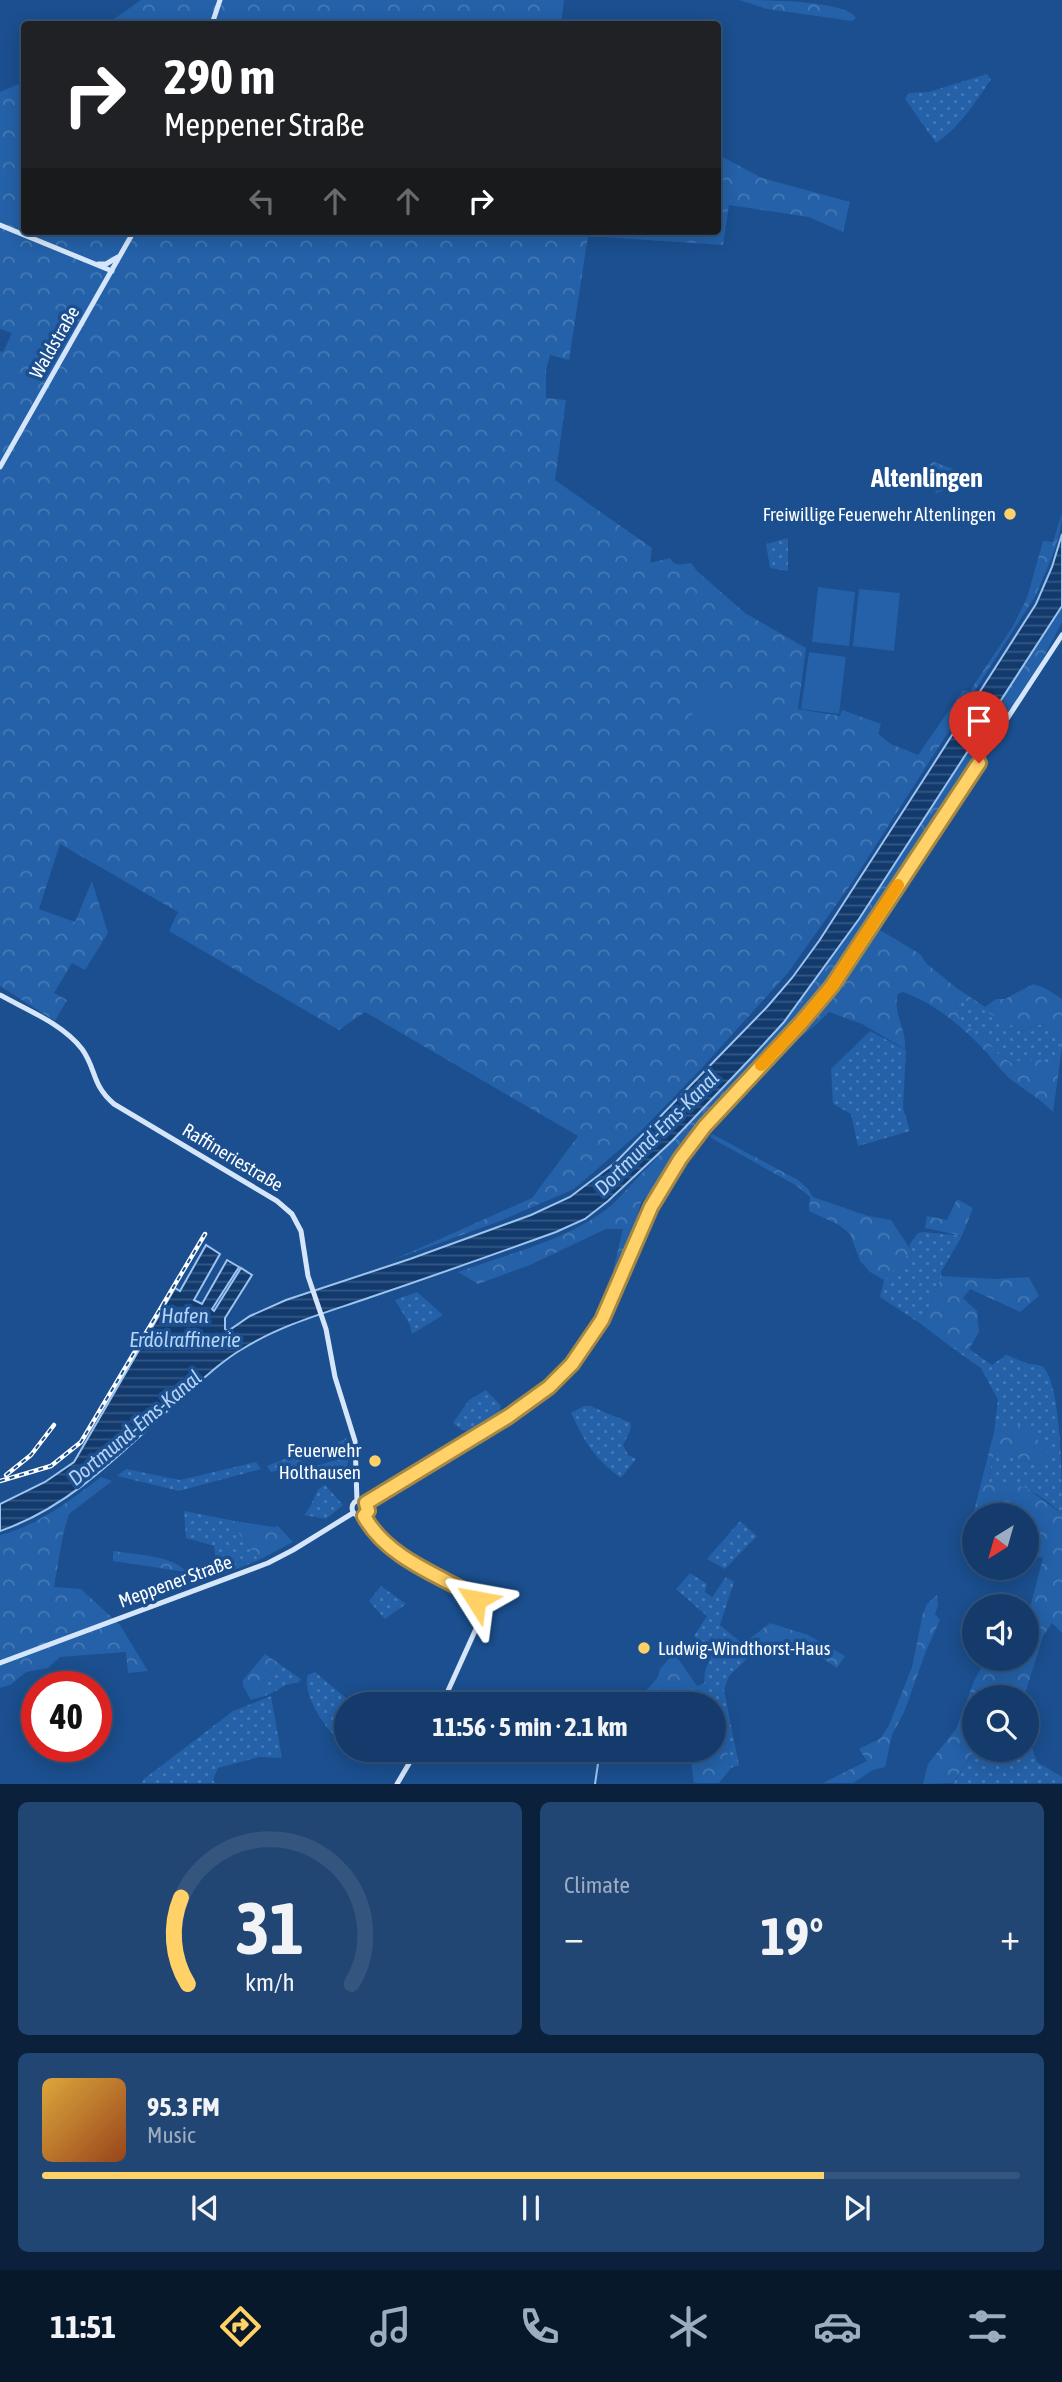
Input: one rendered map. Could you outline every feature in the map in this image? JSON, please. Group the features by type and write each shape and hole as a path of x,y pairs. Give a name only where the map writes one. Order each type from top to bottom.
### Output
{"main road":[{"path":"213,21 220,0"},
{"path":"0,225 21,233"},
{"path":"25,235 112,271"},
{"name":"Waldstraße","path":"0,467 132,235"},
{"path":"97,264 110,262 125,249"},
{"path":"364,1516 353,1513 352,1505 356,1501 366,1503 509,1416 549,1387 572,1364 602,1320 651,1207 680,1159 705,1126 832,986 1062,635"},
{"name":"Raffineriestraße","path":"0,995 58,1028 77,1044 88,1058 100,1091 114,1104 288,1209 301,1231 311,1285 355,1441 356,1501"},
{"path":"364,1516 368,1511 366,1503"},
{"name":"Meppener Straße","path":"0,1663 268,1563 353,1513"},
{"path":"364,1516 376,1534 394,1550 471,1594 478,1606 480,1620 447,1692"},
{"path":"397,1783 409,1762"}],"green space":[{"path":"141,0 564,0 561,21 111,21"},
{"path":"739,0 821,4 849,12 856,18 852,21 767,9"},
{"path":"987,74 991,79 973,106 952,130 936,143 905,99 909,93 929,92"},
{"path":"21,83 21,235 721,235 721,156 762,178 850,202 843,232 809,217 729,205 723,245 588,236 569,360 550,355 546,370 546,398 566,400 555,480 652,548 650,563 670,558 676,564 691,563 745,613 806,648 798,709 840,716 842,710 881,724 878,734 891,744 918,755 963,690 970,691 1013,626 1027,598 1043,541 1053,542 1062,513 1056,544 1036,595 853,881 787,974 640,1132 574,1189 500,1221 393,1260 532,1198 578,1136 365,1012 339,1030 169,931 178,912 60,844 39,909 75,922 92,881 108,933 85,970 72,963 54,993 67,1000 55,1021 0,986 0,351 3,352 12,333 0,329 0,92"},
{"path":"934,462 961,472 958,485 936,493 928,465"},
{"path":"788,538 788,571 770,568 766,544"},
{"path":"818,587 855,592 849,646 812,642"},
{"path":"859,589 900,593 894,651 853,646"},
{"path":"1062,606 1062,622 1038,668 870,924 920,954 927,964 985,1007 996,999 1005,999 1033,984 1062,999 1062,1047 1053,1112 1009,1078 959,1025 927,1003 903,992 898,994 897,1008 905,1049 862,1024 829,1012 787,1048 778,1044 664,1180 641,1202 633,1235 617,1276 613,1271 623,1229 606,1229 530,1265 478,1284 458,1272 558,1237 612,1205 784,1022 859,919","holes":["963,999 1022,1031 1042,1024 1050,1027 1059,1040 1052,1067 1045,1066 1039,1057 1033,1057 1030,1064 1024,1065 1019,1061 1012,1063 994,1051 991,1044 961,1021 955,1009 957,1001"]},
{"path":"809,652 846,657 839,714 801,709"},
{"path":"692,693 751,695 748,729 693,727"},
{"path":"963,998 1022,1031 1041,1024 1050,1027 1059,1040 1052,1067 1024,1065 1019,1061 1013,1063 994,1051 991,1044 961,1021 955,1009 957,1001"},
{"path":"870,1031 906,1050 903,1108 910,1131 858,1146 851,1114 833,1104 831,1069"},
{"path":"712,1134 798,1180 813,1197 868,1216 891,1220 911,1250 884,1280 870,1272 860,1261 850,1234 839,1225 809,1211 810,1197 797,1186 713,1139 710,1136"},
{"path":"957,1199 973,1208 962,1236 925,1228 927,1216 947,1220"},
{"path":"918,1233 962,1236 941,1272 942,1276 921,1324 880,1297 884,1280 911,1250 909,1245"},
{"path":"942,1276 994,1279 1029,1277 1039,1296 1020,1312 970,1289 963,1298 977,1311 979,1332 969,1349 951,1347 921,1324"},
{"path":"417,1292 443,1315 412,1334 410,1325 395,1300"},
{"path":"951,1347 969,1349 992,1365 1006,1355 1028,1364 1042,1366 1049,1376 1060,1435 1062,1514 1028,1490 988,1484 994,1451 1041,1465 1050,1455 1000,1428 994,1432 998,1400 981,1368"},
{"path":"486,1390 501,1406 498,1414 473,1431 462,1430 453,1423 469,1400"},
{"path":"584,1406 631,1423 623,1445 628,1455 636,1459 621,1478 597,1456 576,1424 571,1413"},
{"path":"1016,1424 1029,1429 1050,1455 1041,1465 994,1451 988,1483 1025,1487 1062,1514 1062,1633 1052,1623 1043,1636 1039,1649 1039,1594 1034,1594 1037,1580 1040,1580 1043,1558 1040,1557 1040,1503 976,1503 994,1432"},
{"path":"346,1438 349,1458 346,1468 311,1476 292,1467 271,1472 267,1466 295,1455 310,1468 336,1460 337,1443"},
{"path":"256,1462 261,1469 179,1491 117,1476 126,1469 180,1480"},
{"path":"101,1477 112,1481 69,1514 54,1587 81,1589 120,1625 148,1671 128,1673 126,1652 60,1657 48,1668 21,1671 21,1676 10,1685 0,1688 0,1535 41,1519"},
{"path":"325,1485 343,1505 326,1519 304,1515 318,1491"},
{"path":"184,1511 235,1521 233,1526 259,1560 218,1576 214,1546 186,1538"},
{"path":"235,1521 278,1526 293,1542 259,1560 233,1526"},
{"path":"740,1521 757,1536 725,1569 707,1559"},
{"path":"113,1551 164,1559 186,1572 113,1561"},
{"path":"690,1573 707,1584 705,1592 712,1597 726,1577 734,1582 720,1625 733,1636 721,1647 748,1658 729,1676 724,1692 708,1692 704,1683 705,1671 712,1654 694,1636 707,1616 676,1589"},
{"path":"381,1586 406,1604 385,1619 369,1601"},
{"path":"937,1595 935,1614 940,1620 905,1710 892,1735 885,1767 873,1770 853,1783 823,1783 867,1761 859,1749 881,1738 889,1725 912,1667 923,1613 927,1604"},
{"path":"770,1623 808,1635 845,1656 837,1668 816,1655 793,1648 771,1649 748,1658 720,1647 733,1636 743,1644"},
{"path":"674,1653 697,1686 704,1683 707,1692 645,1692 658,1677 660,1669"},
{"path":"265,1654 281,1665 259,1685 268,1695 251,1700 243,1686 243,1680"},
{"path":"281,1665 301,1679 268,1695 259,1685"},
{"path":"979,1671 1032,1671 1028,1685 972,1685"},
{"path":"315,1672 339,1692 334,1692 334,1735 320,1718 311,1699 308,1675"},
{"path":"271,1696 282,1758 259,1757 218,1768 213,1780 215,1783 142,1783 233,1711"},
{"path":"726,1700 739,1765 731,1768 726,1746"},
{"path":"962,1713 962,1762 967,1762 953,1783 923,1784 928,1764 956,1729"},
{"path":"726,1746 731,1768 719,1783 694,1783 691,1762 726,1762"},
{"path":"967,1762 1037,1762 1062,1777 1062,1783 953,1784"}],"water":[{"path":"1062,534 1062,606 859,919 784,1022 672,1141 585,1219 556,1232 306,1319 244,1348 214,1370 122,1453 76,1490 27,1520 0,1531 0,1504 45,1482 74,1462 175,1288 180,1291 206,1245 220,1254 194,1300 202,1304 227,1260 239,1267 212,1309 214,1311 241,1268 252,1275 225,1318 225,1329 228,1331 250,1316 286,1300 531,1215 570,1197 616,1162 767,1007 819,941 1036,604 1052,567"}],"waterway":[{"path":"595,1784 598,1762"}],"railway":[{"path":"0,1481 51,1466 81,1442 205,1234"},
{"path":"6,1475 31,1455 54,1425"}],"slow traffic":[{"path":"761,1065 832,986 898,885"}],"place":[{"name":"Freiwillige Feuerwehr Altenlingen","path":"1010,514"},
{"name":"Feuerwehr Holthausen","path":"375,1461"},
{"name":"Ludwig-Windthorst-Haus","path":"644,1648"}],"district":[{"name":"Altenlingen","path":"927,478"}],"route":[{"path":"476,1600 471,1594 383,1542 364,1516 368,1511 366,1503 509,1416 549,1387 572,1364 610,1306 651,1207 680,1159 705,1126 832,986 979,763"}],"water label":[{"name":"Dortmund-Ems-Kanal","path":"657,1133"},
{"name":"Hafen Erdölraffinerie","path":"185,1328"},
{"name":"Dortmund-Ems-Kanal","path":"135,1428"}]}
